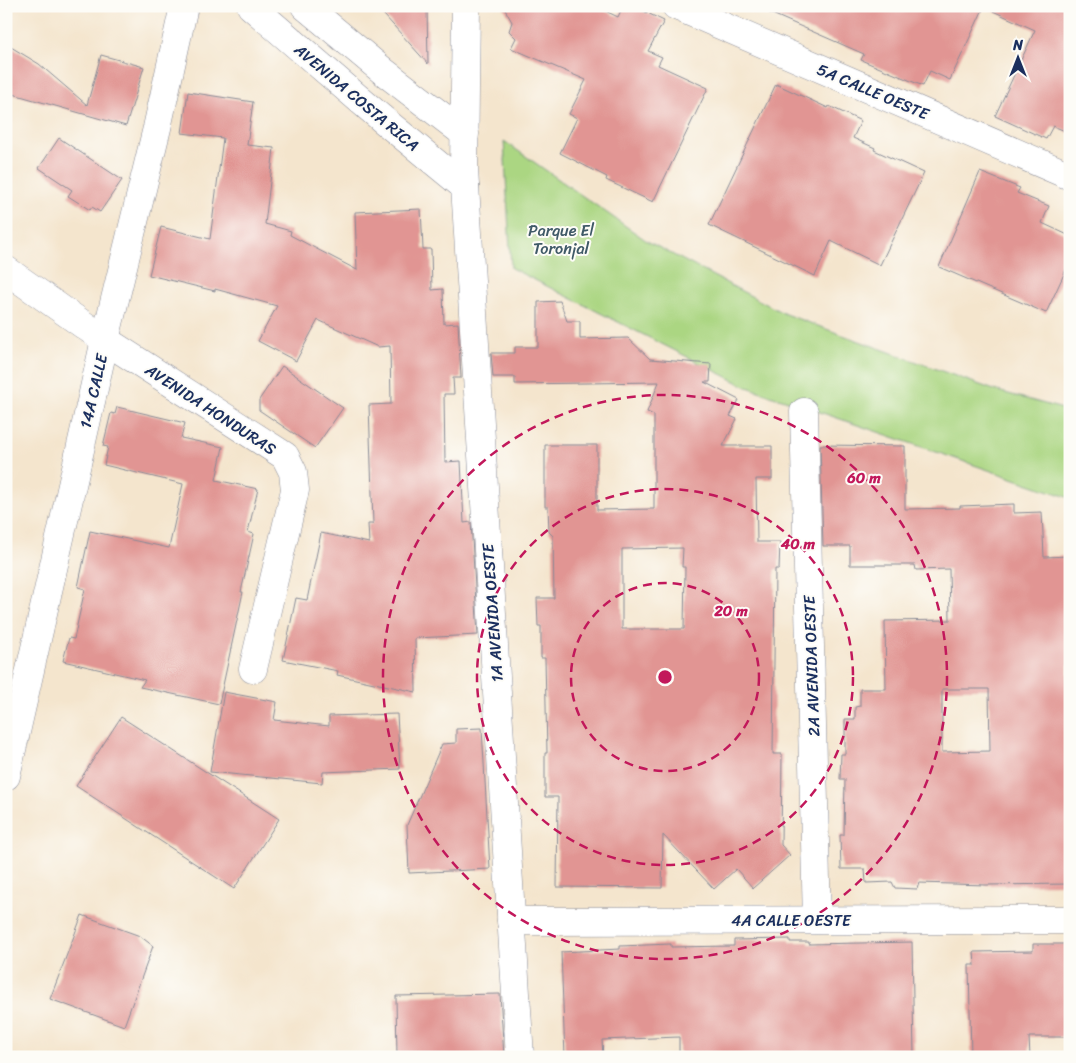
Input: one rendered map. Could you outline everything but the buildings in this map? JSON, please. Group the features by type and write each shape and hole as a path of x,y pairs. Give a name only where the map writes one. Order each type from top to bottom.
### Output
{"street":[{"name":"14A CALLE","path":"6,776 105,340 157,128 184,6"},
{"name":"AVENIDA COSTA RICA","path":"251,6 381,118 465,178"},
{"path":"306,6 383,71 465,134"},
{"name":"1A AVENIDA OESTE","path":"466,6 465,178 520,1057"},
{"name":"5A CALLE OESTE","path":"676,6 1070,176"},
{"name":"AVENIDA HONDURAS","path":"6,270 105,340 285,456 293,472 295,490 253,669"},
{"name":"2A AVENIDA OESTE","path":"804,412 817,920"},
{"name":"4A CALLE OESTE","path":"511,921 1070,920"}],"green space":[{"name":"Parque El Toronjal","path":"504,141 647,241 785,314 994,390 1070,411 1070,498 747,387 511,268"}]}
